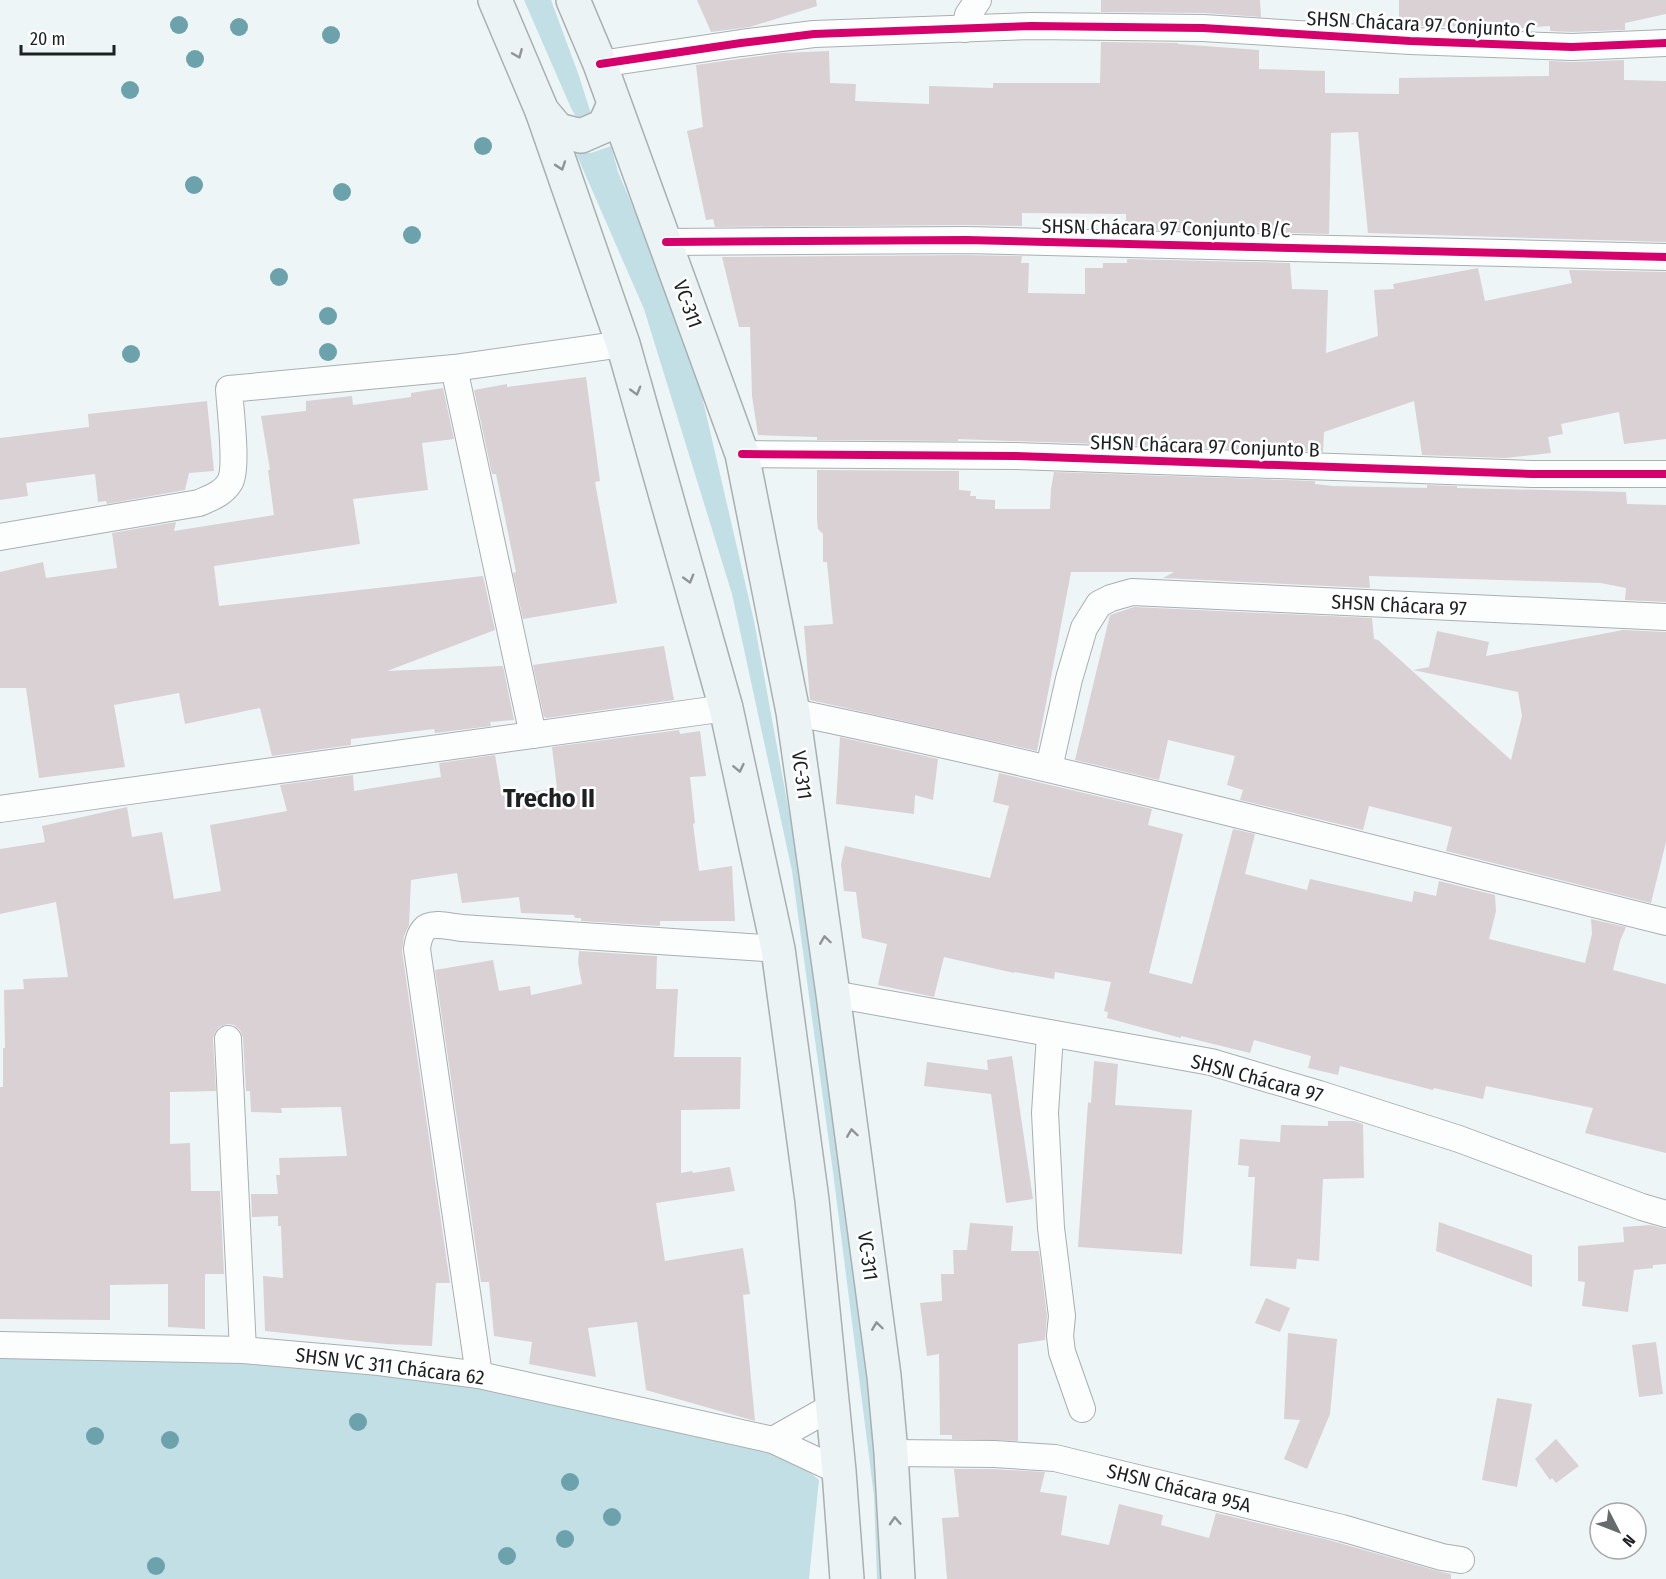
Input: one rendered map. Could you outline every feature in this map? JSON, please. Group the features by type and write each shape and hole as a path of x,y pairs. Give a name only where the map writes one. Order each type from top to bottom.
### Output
{"main road":[{"path":"495,0 542,111 623,344 726,708 778,949 812,1200 848,1579"},
{"name":"VC-311","path":"573,0 600,64 742,454 793,712 833,994 884,1376 898,1579"},
{"path":"542,111 558,130 581,136 604,126 614,104"}],"street":[{"path":"964,29 968,15 978,0"},
{"name":"SHSN Chácara 97 Conjunto C","path":"600,64 814,34 1032,26 1203,28 1410,41 1572,47 1666,43"},
{"name":"SHSN Chácara 97 Conjunto B/C","path":"666,242 978,240 1666,257"},
{"path":"0,537 199,503 216,496 230,482 234,466 229,389 454,368 623,344"},
{"path":"454,368 533,735"},
{"name":"SHSN Chácara 97 Conjunto B","path":"742,454 1016,456 1533,474 1666,474"},
{"name":"SHSN Chácara 97","path":"1048,768 1069,679 1084,628 1099,604 1111,597 1132,592 1666,617"},
{"path":"0,809 726,708"},
{"path":"793,712 1048,768 1666,922"},
{"path":"479,1375 417,949 419,936 423,929 429,926 442,926 778,949"},
{"name":"SHSN Chácara 97","path":"833,994 1222,1065 1459,1139 1666,1214"},
{"path":"1050,1034 1046,1113 1051,1228 1062,1316 1060,1336 1062,1352 1082,1409"},
{"path":"228,1039 243,1350"},
{"name":"SHSN VC 311 Chácara 62","path":"0,1345 243,1350 379,1362 479,1375 773,1440 839,1472"},
{"path":"773,1440 832,1406"},
{"name":"SHSN Chácara 95A","path":"891,1453 994,1454 1055,1458 1342,1528 1442,1557 1461,1560"}],"shaded area":[{"path":"524,0 551,0 593,120 579,122"},
{"path":"611,146 618,172 678,312 692,353 754,621 819,976 858,1251 890,1579 877,1579 874,1496 792,871 732,594 644,309 575,151 591,153"},
{"path":"0,1345 479,1375 773,1440 819,1480 809,1579 0,1579"}],"building":[{"path":"697,0 816,0 817,6 750,27 711,32"},
{"path":"1101,0 1260,0 1261,17 1204,13 1101,12"},
{"path":"1399,0 1666,0 1666,14 1625,23 1625,30 1572,32 1550,31 1550,26 1507,29 1506,27 1411,26 1399,25"},
{"path":"1101,42 1178,43 1259,50 1259,69 1325,71 1325,93 1399,94 1399,78 1549,76 1549,61 1624,60 1624,80 1666,81 1666,242 1368,233 1358,132 1331,133 1329,234 1126,229 1126,214 1022,213 1022,226 715,227 713,219 706,220 687,131 703,127 696,65 782,53 829,51 830,83 856,84 855,101 929,104 929,86 993,88 993,83 1100,83"},
{"path":"1022,256 1021,263 1029,263 1028,293 1085,294 1085,268 1103,268 1103,263 1127,263 1127,259 1290,263 1292,289 1328,290 1326,353 1378,336 1374,290 1394,289 1393,284 1478,268 1485,301 1572,283 1569,270 1666,272 1666,439 1624,444 1619,412 1561,424 1563,434 1548,437 1551,453 1505,458 1422,455 1414,401 1324,432 1323,452 958,439 958,441 817,440 817,437 758,435 752,396 750,327 739,327 722,257"},
{"path":"586,377 600,481 595,482 617,603 523,619 496,474 492,474 474,390 507,384 507,387"},
{"path":"443,388 454,439 422,443 428,490 353,499 360,544 214,566 219,606 483,576 495,630 387,671 503,666 514,720 490,722 491,726 435,733 434,729 351,739 351,745 272,756 260,708 185,724 179,693 114,705 125,767 39,778 26,688 0,688 0,572 43,562 46,578 117,568 112,533 176,522 174,531 274,515 268,470 270,470 261,416 306,411 306,401 352,396 353,405 411,397 411,393"},
{"path":"207,401 214,471 189,473 185,490 107,504 106,501 98,502 95,474 26,483 28,496 0,500 0,438 89,427 88,414"},
{"path":"817,470 959,471 959,490 971,491 970,496 976,496 976,499 995,500 995,509 1050,509 1054,472 1315,481 1315,484 1333,486 1427,488 1427,485 1457,486 1457,488 1626,492 1627,504 1666,505 1666,602 1625,600 1626,588 1601,583 1369,576 1370,588 1163,578 1174,572 1071,572 1037,751 810,700 804,626 833,624 827,562 823,562 823,534 818,529"},
{"path":"1134,607 1372,618 1374,639 1378,640 1511,760 1522,716 1518,692 1413,670 1429,667 1437,631 1489,642 1486,656 1623,630 1666,632 1666,842 1651,903 1446,851 1452,827 1369,806 1363,830 1240,800 1243,790 1227,785 1235,756 1168,740 1159,780 1075,760 1110,615"},
{"path":"664,646 674,700 544,717 533,665"},
{"path":"679,730 680,734 700,731 706,776 690,777 699,871 732,866 735,921 660,921 660,926 581,921 581,918 575,918 574,915 521,913 519,897 462,903 457,873 411,880 409,925 404,936 402,951 450,1283 436,1283 432,1346 387,1344 265,1331 263,1276 283,1278 281,1226 278,1226 278,1216 252,1217 251,1194 278,1194 276,1175 280,1175 279,1158 347,1156 341,1107 281,1108 282,1113 251,1112 250,1091 246,1091 243,1038 240,1030 228,1024 219,1027 213,1039 216,1091 170,1092 170,1144 190,1143 191,1191 220,1191 224,1274 205,1274 205,1329 168,1327 168,1284 110,1285 110,1320 0,1319 0,1087 3,1087 3,1048 5,1048 4,990 24,989 23,979 68,977 56,902 0,914 0,849 45,842 42,826 127,807 132,837 162,832 174,899 221,891 210,825 287,811 280,785 353,775 354,791 441,777 439,763 495,755 502,796 557,788 552,747"},
{"path":"840,737 938,759 933,800 915,795 914,814 836,804"},
{"path":"999,773 1152,809 1148,825 1183,834 1149,973 1192,984 1233,829 1255,834 1245,874 1307,890 1310,879 1412,902 1414,891 1436,896 1439,881 1495,895 1496,911 1489,939 1585,963 1592,934 1591,919 1626,927 1613,970 1666,984 1666,1153 1585,1133 1593,1108 1486,1086 1483,1099 1434,1088 1433,1090 1340,1066 1338,1075 1308,1068 1311,1056 1254,1040 1250,1053 1181,1036 1181,1038 1107,1018 1108,1012 1104,1011 1111,982 1055,972 1054,979 1014,973 944,957 934,997 878,985 887,944 862,938 856,892 844,891 841,864 845,846 990,878 1009,806 993,802"},
{"path":"579,951 657,956 656,989 678,989 674,1057 741,1057 740,1109 681,1110 681,1173 730,1167 735,1191 656,1203 665,1261 743,1248 750,1294 743,1295 755,1421 646,1390 637,1322 588,1328 596,1377 529,1364 532,1342 494,1336 489,1282 481,1282 435,970 493,960 499,991 530,986 531,995 582,984 578,963"},
{"path":"1012,1056 1033,1199 1006,1203 991,1094 924,1086 927,1062 988,1070 987,1060"},
{"path":"1094,1061 1118,1064 1115,1105 1192,1110 1182,1254 1078,1247 1088,1102 1091,1103"},
{"path":"1328,1121 1354,1121 1363,1124 1364,1178 1323,1179 1319,1261 1297,1259 1296,1269 1250,1266 1255,1177 1248,1177 1249,1166 1238,1165 1240,1139 1280,1142 1281,1125 1328,1126"},
{"path":"1439,1222 1532,1255 1532,1287 1436,1251"},
{"path":"970,1223 1013,1226 1011,1251 1039,1251 1047,1316 1045,1340 1018,1344 1018,1441 952,1439 952,1435 940,1435 939,1354 927,1356 920,1303 942,1301 941,1274 954,1274 953,1250 967,1250"},
{"path":"1650,1225 1666,1229 1666,1264 1634,1270 1628,1312 1582,1306 1585,1282 1578,1281 1578,1246 1624,1242 1623,1227"},
{"path":"1266,1298 1290,1308 1280,1332 1255,1323"},
{"path":"1288,1333 1337,1339 1330,1414 1307,1469 1284,1459 1300,1420 1284,1419"},
{"path":"1656,1342 1663,1394 1639,1397 1632,1345"},
{"path":"1497,1398 1532,1404 1517,1487 1482,1480"},
{"path":"1556,1439 1579,1466 1556,1483 1552,1478 1550,1480 1535,1459"},
{"path":"954,1469 1045,1472 1040,1492 1067,1496 1061,1535 1109,1545 1119,1504 1163,1515 1161,1525 1209,1538 1216,1513 1325,1539 1451,1574 1451,1579 947,1579 942,1518 959,1517"}],"cycle path":[{"path":"600,64 814,34 1032,26 1203,28 1410,41 1572,47 1666,43"},
{"path":"666,242 966,240 1666,257"},
{"path":"742,454 1016,456 1532,474 1666,474"}],"district":[{"name":"Trecho II","path":"549,798"}]}
